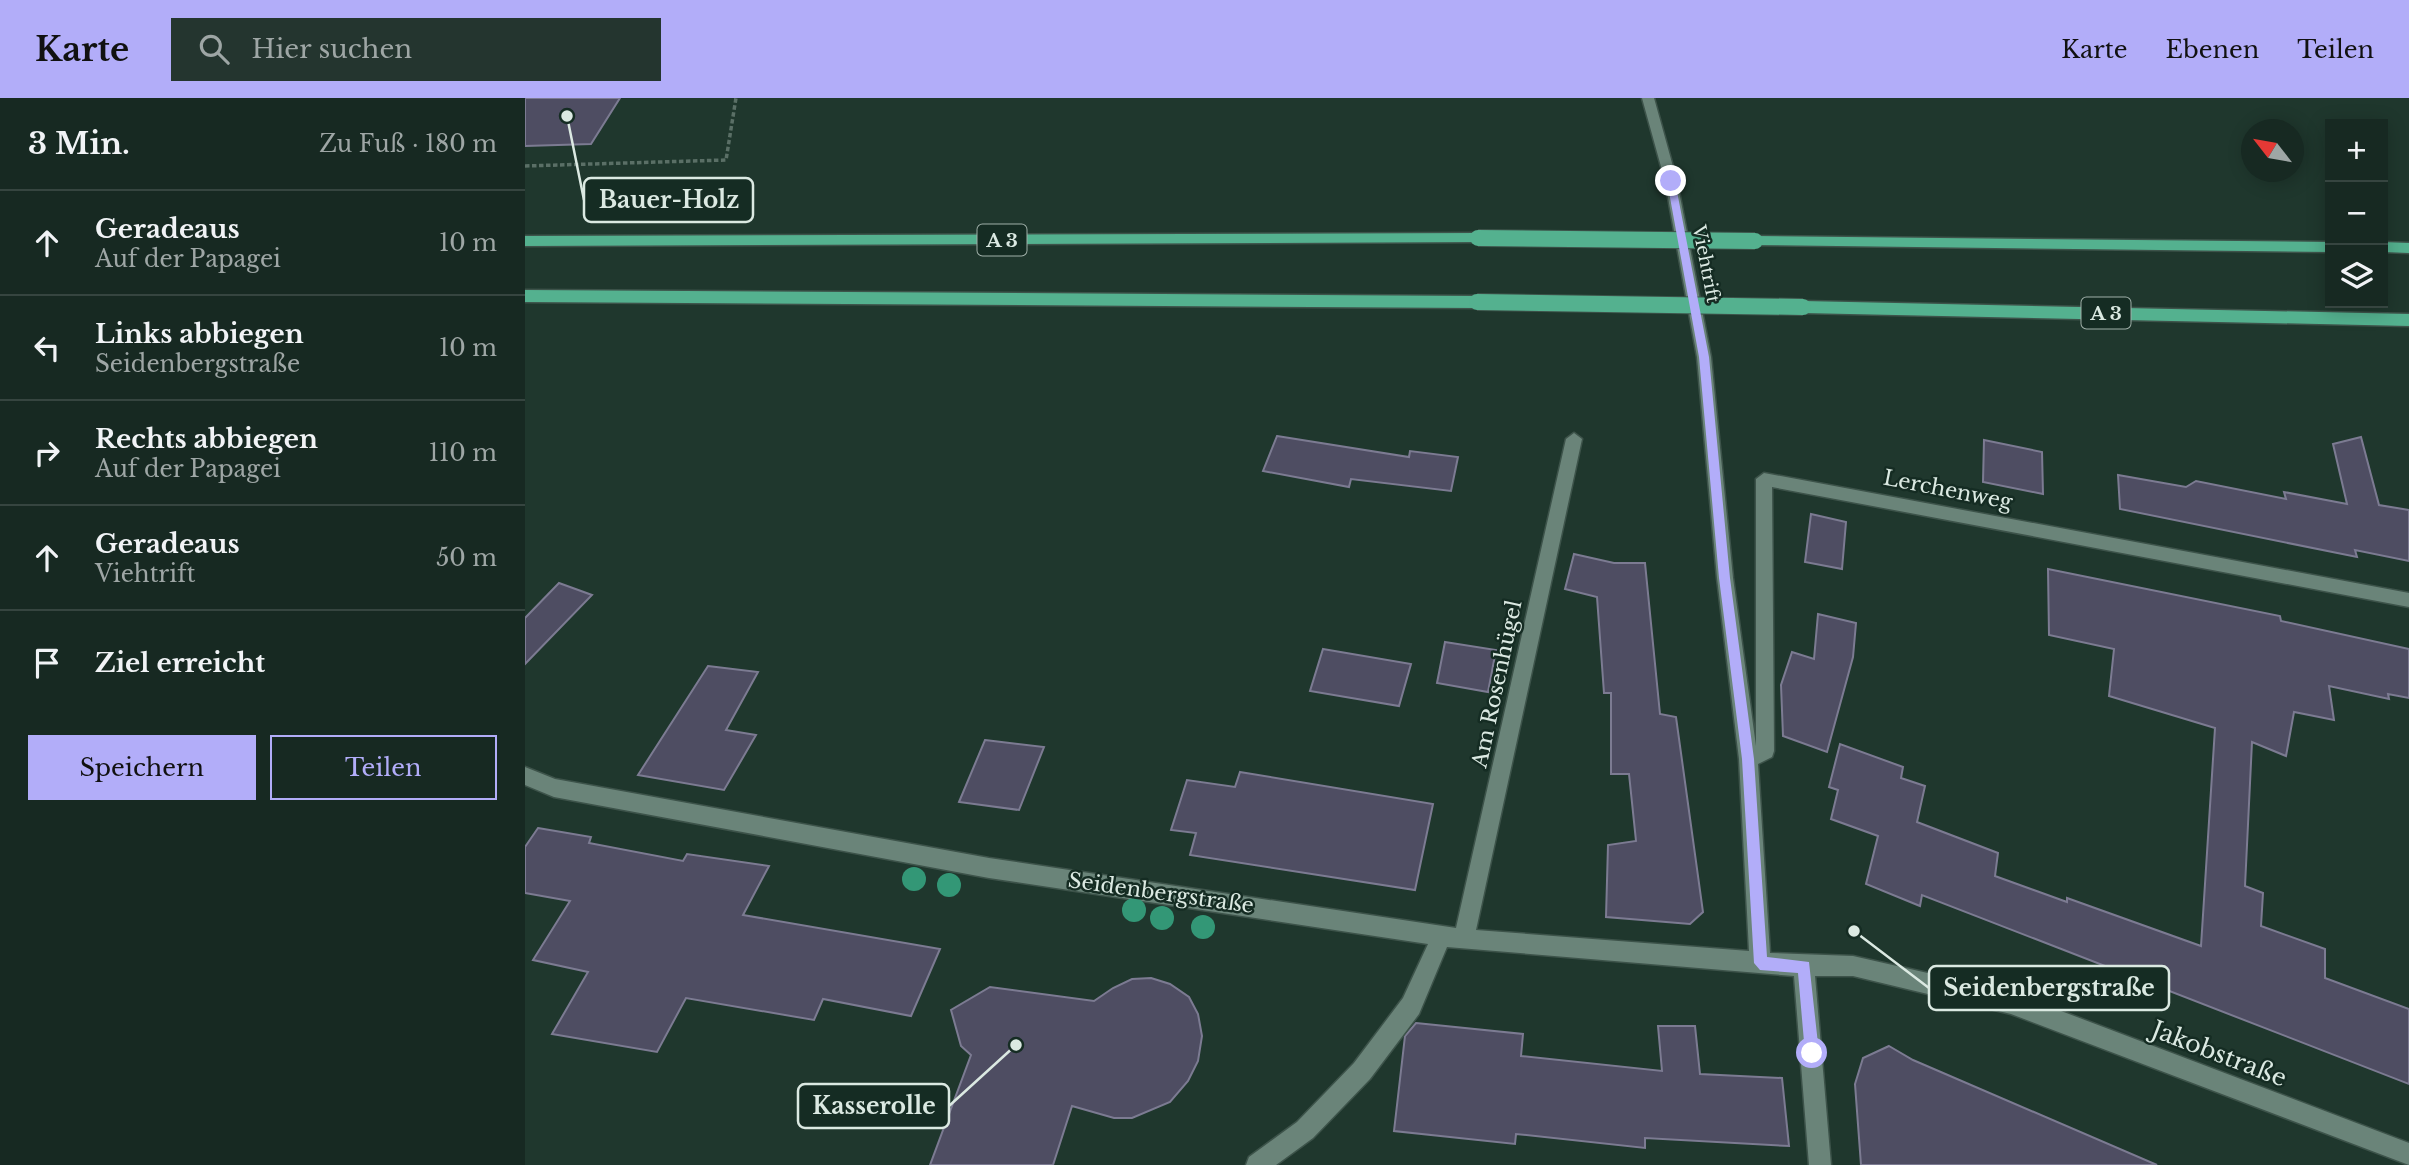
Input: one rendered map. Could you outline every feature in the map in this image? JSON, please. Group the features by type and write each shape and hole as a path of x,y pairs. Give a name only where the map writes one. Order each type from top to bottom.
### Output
{"highway":[{"name":"A 3","path":"525,241 1478,238 2325,247"},
{"path":"2388,247 2409,248"},
{"name":"A 3","path":"525,296 1477,302 2409,320"}],"street":[{"name":"Viehtrift","path":"1648,98 1671,181 1704,357 1725,578 1748,759 1760,963"},
{"name":"Am Rosenhügel","path":"1257,1165 1305,1130 1361,1071 1411,1006 1453,937 1574,439"},
{"name":"Lerchenweg","path":"1748,759 1765,751 1764,479 2409,600"},
{"name":"Seidenbergstraße","path":"525,776 554,788 989,868 1453,937 1804,966"},
{"name":"Jakobstraße","path":"1804,966 1853,966 2011,1003 2409,1154"},
{"path":"1804,966 1820,1165"}],"path":[{"path":"525,166 726,160 736,98"}],"building":[{"path":"525,98 620,98 591,144 525,146"},
{"path":"1277,436 1409,457 1410,451 1458,457 1451,491 1351,479 1349,487 1263,471"},
{"path":"2361,437 2379,505 2409,510 2409,561 2355,550 2357,557 2120,509 2118,475 2186,487 2196,481 2286,499 2284,492 2347,504 2333,444"},
{"path":"1984,440 2042,452 2043,494 1983,482"},
{"path":"1811,514 1846,522 1842,569 1805,562"},
{"path":"1574,554 1614,563 1645,563 1660,714 1676,717 1703,912 1690,924 1606,917 1608,845 1636,841 1629,774 1611,774 1611,693 1604,693 1597,597 1565,589"},
{"path":"2048,569 2280,616 2281,621 2409,649 2409,698 2388,694 2389,699 2329,686 2334,720 2294,712 2286,756 2252,742 2245,886 2263,893 2261,926 2325,949 2325,978 2409,1009 2409,1084 1922,895 1920,906 1866,884 1878,836 1831,819 1838,790 1829,787 1840,744 1903,767 1901,778 1925,786 1917,822 1998,853 1995,876 2067,902 2067,898 2201,946 2215,728 2109,696 2114,649 2049,635"},
{"path":"559,583 592,595 525,664 525,618"},
{"path":"1818,614 1856,623 1853,657 1827,752 1783,736 1781,685 1792,652 1814,659"},
{"path":"1445,642 1496,650 1488,692 1437,683"},
{"path":"1323,649 1411,664 1399,706 1310,691"},
{"path":"708,666 758,672 726,730 756,735 724,790 638,775"},
{"path":"985,740 1044,747 1019,810 959,802"},
{"path":"1240,772 1433,804 1415,890 1190,855 1196,833 1171,830 1187,780 1235,787"},
{"path":"538,828 591,837 589,843 683,861 687,854 769,866 743,915 940,949 911,1016 823,999 814,1020 686,998 657,1052 552,1034 588,972 533,960 570,901 525,893 525,847"},
{"path":"1151,978 1170,984 1189,997 1198,1014 1202,1036 1198,1061 1188,1081 1170,1102 1132,1118 1114,1118 1072,1106 1053,1165 930,1165 971,1055 961,1046 951,1010 990,987 1094,1001 1132,979"},
{"path":"1416,1023 1523,1034 1521,1056 1662,1071 1658,1026 1695,1026 1700,1074 1782,1078 1789,1146 1645,1138 1645,1148 1516,1134 1515,1144 1394,1131 1405,1036"},
{"path":"1889,1046 1913,1060 2157,1165 1861,1165 1855,1084 1863,1058"}],"place":[{"name":"Bauer-Holz","path":"567,116"},
{"name":"Seidenbergstraße","path":"1854,931"},
{"name":"Kasserolle","path":"1016,1045"}],"route":[{"path":"1671,181 1704,357 1725,578 1748,759 1760,963 1804,966 1812,1053"}]}
